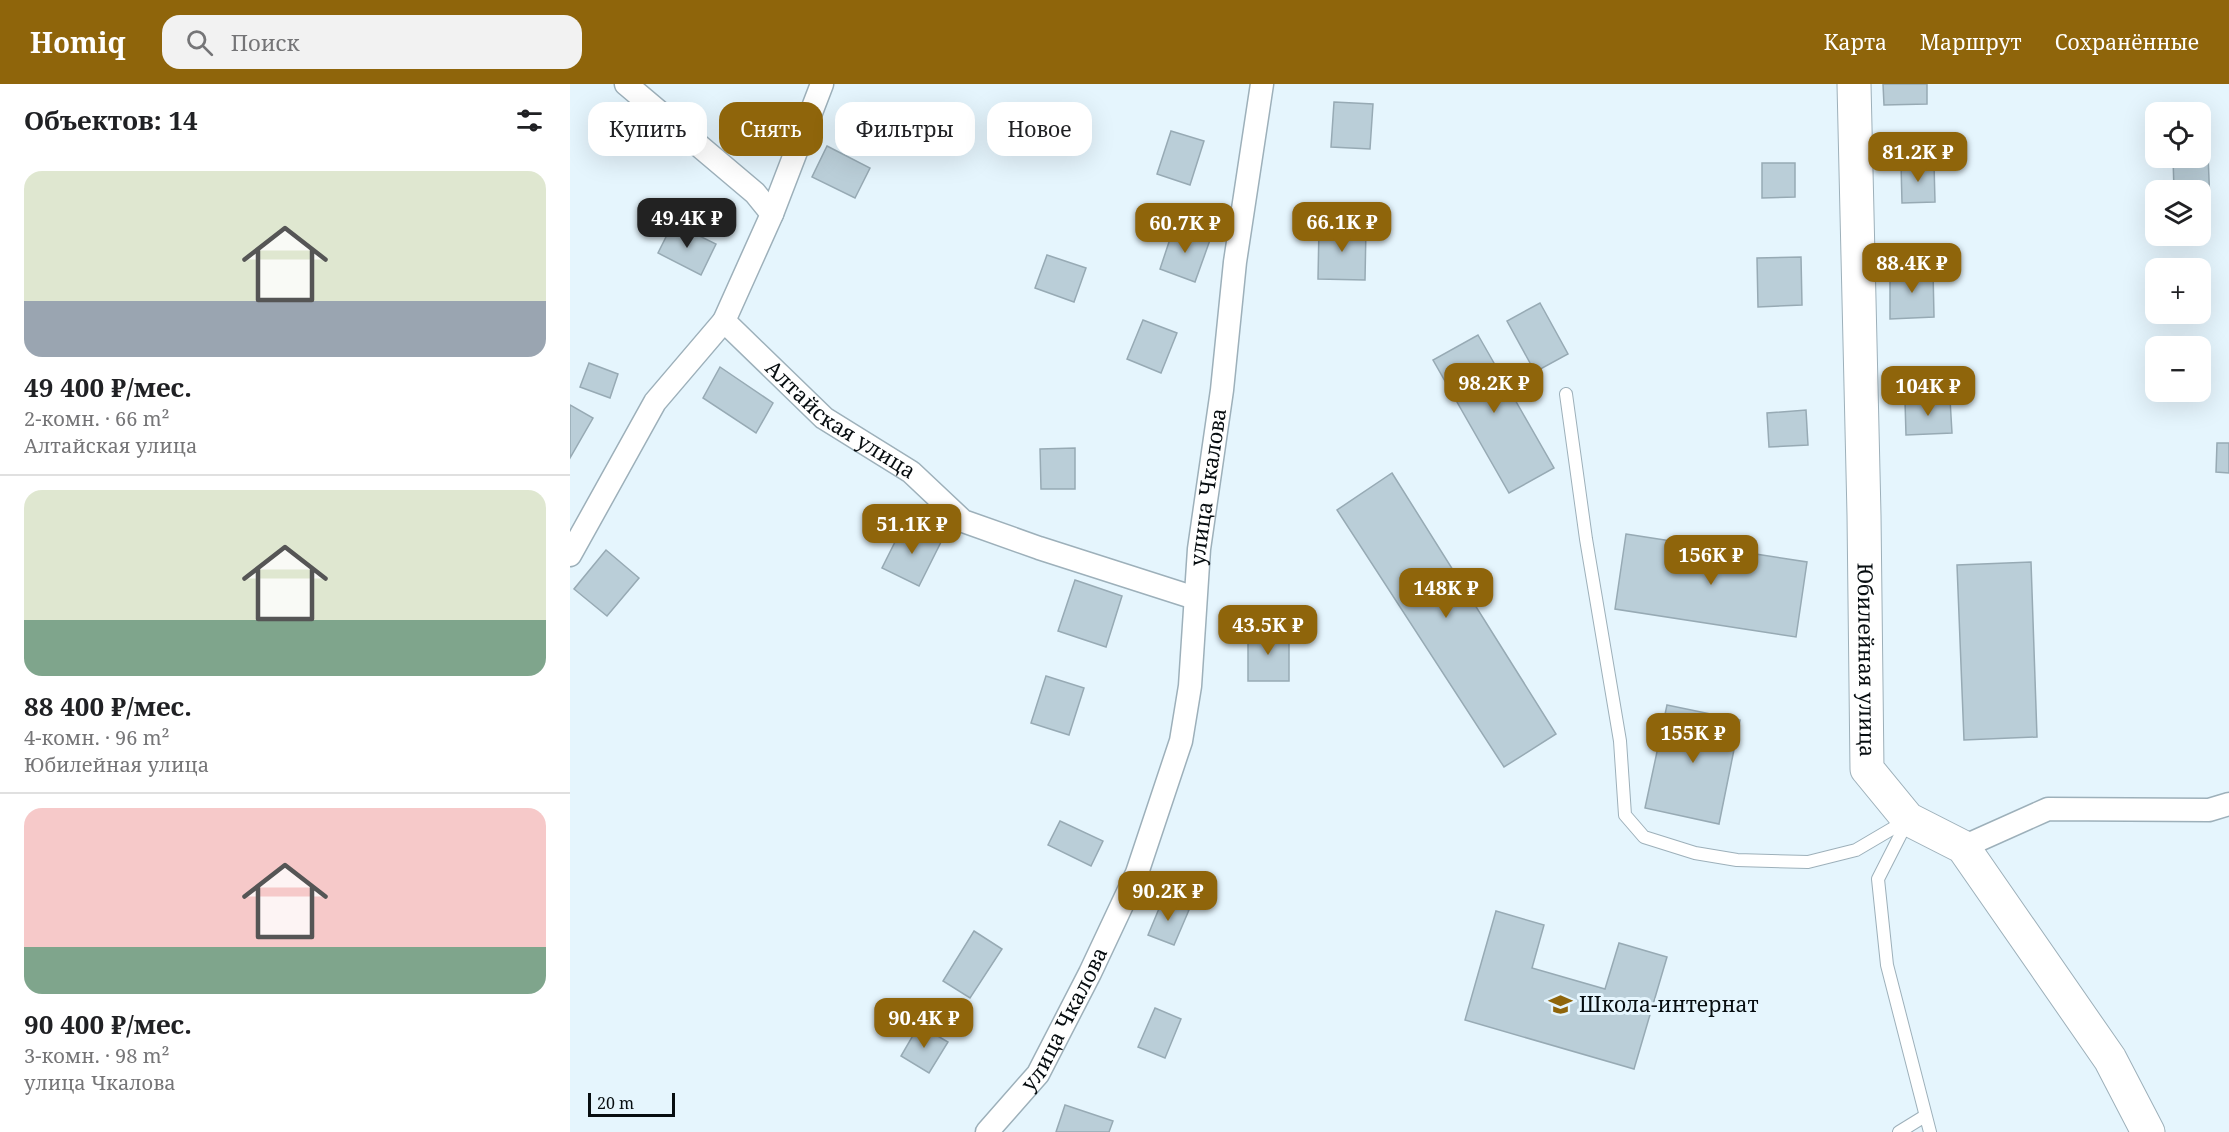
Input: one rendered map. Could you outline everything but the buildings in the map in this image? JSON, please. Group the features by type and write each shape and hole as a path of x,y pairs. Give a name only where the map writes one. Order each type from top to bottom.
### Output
{"street":[{"path":"626,84 755,193 772,214"},
{"path":"570,555 655,402 724,321 772,214 822,84"},
{"name":"улица Чкалова","path":"987,1132 1038,1074 1090,974 1137,873 1181,741 1190,686 1199,549 1222,390 1234,262 1262,84"},
{"name":"Юбилейная улица","path":"1854,84 1864,515 1867,769 1908,819 1963,847 2110,1059 2148,1132"},
{"name":"Алтайская улица","path":"724,321 824,418 910,472 963,521 1196,598"},
{"path":"1963,847 2048,809 2209,810 2229,804"}],"lane":[{"path":"1566,394 1586,539 1620,741 1625,815 1644,837 1695,853 1737,860 1808,862 1856,850 1908,819"},
{"path":"1908,819 1878,879 1887,964 1930,1132"},
{"path":"1899,1132 1925,1116"}],"place":[{"name":"Школа-интернат","path":"1561,1005"}]}
